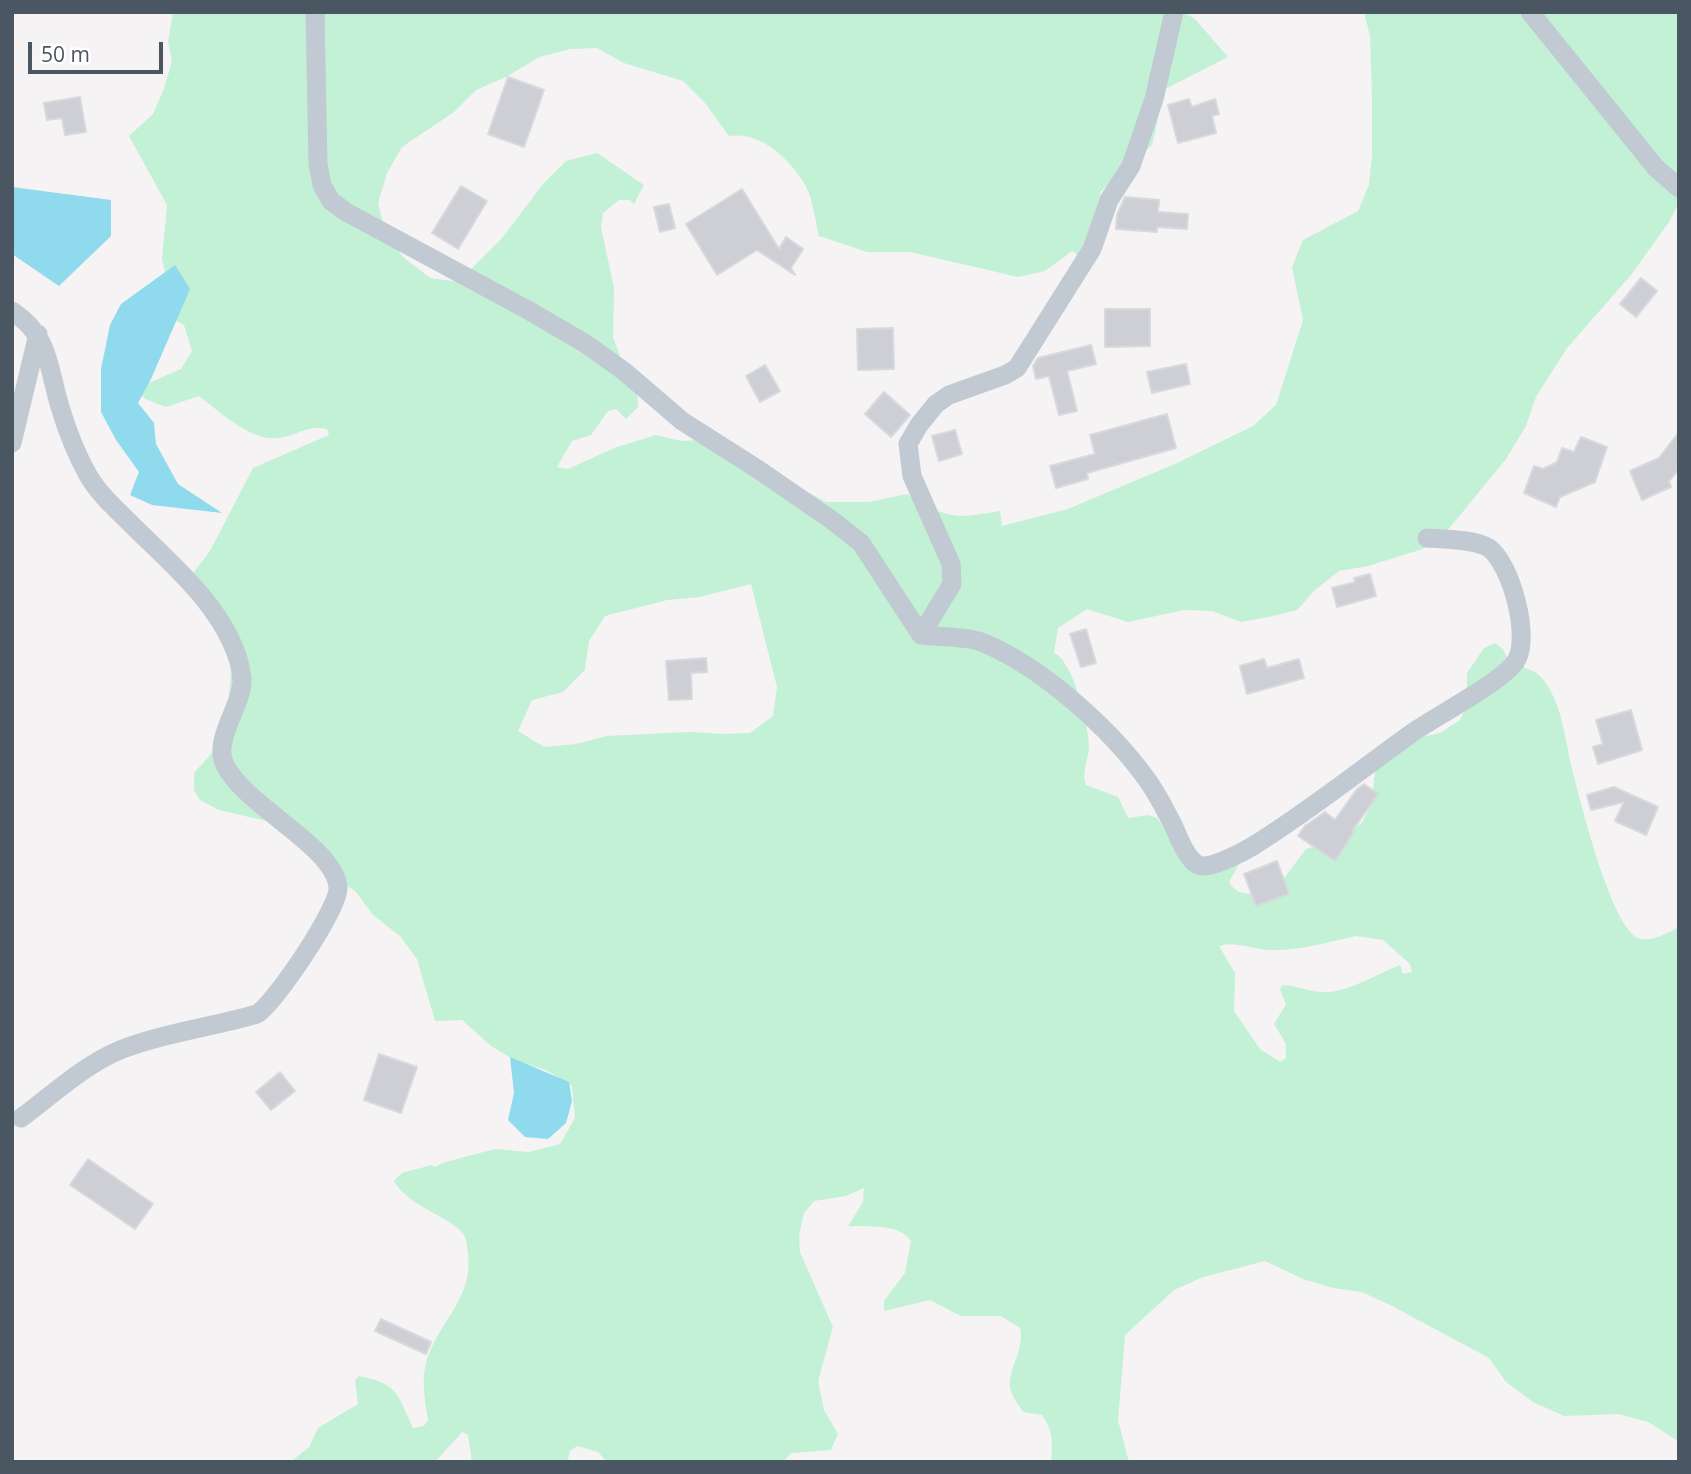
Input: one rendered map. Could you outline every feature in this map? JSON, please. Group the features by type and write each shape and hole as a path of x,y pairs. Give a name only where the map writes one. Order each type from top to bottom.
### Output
{"street":[{"path":"314,12 318,164 322,185 331,201 399,242 586,344 625,372 682,421 832,521 861,543 921,635"},
{"path":"921,635 952,584 951,565 912,476 908,444 936,404 949,395 1005,376 1017,368 1092,249 1109,200 1131,166 1144,132 1163,66 1174,12"},
{"path":"1530,12 1648,160 1679,188"},
{"path":"12,311 38,334 47,355 69,433 89,478 209,605 229,634 242,680 221,750 224,764 256,802 326,861 338,888 336,905 287,981 264,1010 257,1014 151,1039 118,1051 83,1072 21,1118"},
{"path":"12,443 38,334"},
{"path":"921,635 982,642 1032,670 1107,731 1129,754 1153,788 1191,860 1203,866 1212,865 1251,848 1413,733 1499,677 1515,663 1522,644 1521,622 1509,582 1495,554 1484,546 1427,538"}],"green space":[{"path":"173,12 1184,12 1196,20 1228,57 1165,89 1152,145 1101,191 1084,260 1072,251 1045,271 1018,277 910,252 867,252 819,236 807,189 782,156 752,138 729,136 705,103 683,81 624,63 597,48 570,49 539,57 506,77 476,90 454,112 402,147 387,173 378,203 386,234 403,257 430,278 458,282 502,238 544,183 566,161 597,153 644,185 634,204 630,200 619,200 603,213 601,227 614,288 613,337 622,362 637,385 638,407 626,419 616,409 608,411 591,435 572,441 557,467 568,469 614,448 656,435 681,441 700,440 739,455 826,502 869,502 907,494 951,515 1000,511 1002,526 1068,509 1177,463 1253,426 1276,405 1303,320 1292,267 1303,240 1358,211 1369,185 1372,97 1370,36 1364,12 1679,12 1679,202 1669,222 1631,275 1567,348 1536,397 1526,426 1506,459 1447,531 1423,549 1368,566 1339,571 1315,590 1297,610 1268,617 1241,622 1212,611 1184,610 1128,622 1087,609 1058,628 1054,653 1061,658 1074,681 1087,726 1089,748 1084,771 1086,785 1118,797 1128,818 1148,815 1157,818 1183,854 1239,864 1229,882 1238,891 1249,894 1275,890 1306,849 1336,839 1362,823 1371,804 1376,764 1400,742 1440,733 1460,720 1467,706 1467,673 1484,648 1495,643 1503,649 1509,662 1532,670 1542,678 1558,709 1589,833 1617,911 1628,929 1638,938 1654,938 1679,927 1679,1442 1648,1422 1619,1414 1564,1416 1533,1402 1506,1382 1489,1358 1392,1306 1362,1292 1333,1288 1303,1279 1265,1261 1203,1277 1174,1290 1125,1335 1118,1420 1129,1462 1051,1462 1051,1437 1046,1421 1042,1415 1023,1412 1011,1391 1011,1377 1020,1345 1020,1328 1001,1316 961,1316 930,1300 884,1311 884,1301 905,1273 911,1241 906,1235 891,1229 848,1226 863,1202 864,1188 846,1196 814,1201 804,1213 799,1236 800,1252 833,1327 818,1381 824,1410 838,1434 831,1450 791,1453 783,1462 607,1462 598,1452 577,1446 570,1451 569,1462 472,1462 468,1435 462,1432 435,1462 257,1462 293,1460 309,1447 318,1428 358,1404 355,1380 359,1376 389,1387 395,1392 413,1428 424,1426 428,1420 424,1387 425,1367 437,1337 460,1299 468,1270 468,1253 466,1239 460,1230 410,1198 394,1181 402,1173 432,1165 435,1167 495,1149 529,1152 560,1144 575,1118 572,1086 546,1070 516,1061 491,1046 462,1020 435,1021 417,959 400,936 373,915 356,892 340,880 284,825 219,810 200,800 194,790 194,773 211,754 227,724 232,658 192,575 210,551 253,468 329,435 327,429 314,428 280,438 269,438 247,431 199,396 166,407 145,399 139,392 142,386 181,369 192,351 184,325 167,315 170,293 162,259 167,205 129,136 153,114 164,89 172,61 168,42","holes":["751,584 777,687 773,716 750,733 689,732 607,736 576,744 544,747 518,731 532,700 563,692 585,670 589,641 605,616 667,600 699,597","1356,936 1383,940 1410,964 1412,972 1403,974 1400,965 1354,985 1326,992 1282,985 1280,990 1286,1004 1274,1024 1286,1044 1286,1058 1280,1062 1260,1049 1234,1011 1235,973 1219,946 1233,944 1284,950"]}],"water":[{"path":"12,187 111,200 111,236 59,286 12,254"},
{"path":"175,265 190,289 138,403 154,423 156,444 178,484 222,513 152,505 130,495 139,472 116,440 101,412 101,369 110,325 121,304"},
{"path":"510,1057 569,1082 572,1101 566,1123 548,1139 525,1137 508,1120 514,1093"}],"building":[{"path":"508,77 544,90 524,147 488,134"},
{"path":"80,97 86,132 65,135 62,118 47,120 44,103"},
{"path":"1189,99 1192,107 1215,99 1219,114 1212,116 1216,133 1178,143 1168,105"},
{"path":"461,186 487,201 458,249 432,233"},
{"path":"742,189 779,249 786,237 803,249 791,268 795,275 757,250 717,275 686,224"},
{"path":"1125,197 1159,200 1158,212 1188,214 1187,229 1157,227 1157,232 1116,229 1117,215"},
{"path":"669,204 675,228 660,232 654,207"},
{"path":"1641,278 1657,291 1636,317 1620,304"},
{"path":"1105,309 1150,309 1150,346 1105,347"},
{"path":"893,328 894,369 858,370 857,329"},
{"path":"1091,345 1096,364 1067,371 1077,411 1059,415 1049,376 1036,379 1033,366 1038,358"},
{"path":"1186,364 1190,384 1152,393 1147,372"},
{"path":"765,365 780,391 760,402 746,376"},
{"path":"884,392 910,415 891,437 865,414"},
{"path":"1167,414 1176,448 1087,473 1088,479 1056,488 1050,466 1095,454 1090,435"},
{"path":"955,430 962,454 939,461 932,436"},
{"path":"1679,432 1679,469 1669,481 1671,487 1642,500 1630,471 1659,458"},
{"path":"1581,437 1607,447 1595,482 1560,497 1556,507 1524,493 1534,466 1543,469 1557,462 1562,448 1574,452"},
{"path":"1370,574 1376,596 1337,607 1332,588 1355,582 1354,578"},
{"path":"1086,629 1096,663 1081,667 1070,634"},
{"path":"706,658 707,672 691,673 692,699 669,700 666,661"},
{"path":"1264,659 1267,668 1299,659 1304,678 1247,694 1240,666"},
{"path":"1631,710 1642,750 1598,764 1593,747 1603,744 1596,720"},
{"path":"1364,784 1378,794 1335,861 1298,836 1305,826 1325,812 1335,820 1357,789"},
{"path":"1614,787 1658,807 1646,835 1615,821 1624,802 1591,810 1587,795"},
{"path":"1277,861 1289,894 1256,906 1244,874"},
{"path":"379,1054 417,1067 401,1113 364,1100"},
{"path":"280,1072 295,1091 271,1110 256,1092"},
{"path":"88,1159 153,1204 135,1229 70,1185"},
{"path":"381,1319 431,1342 426,1354 375,1331"}]}
